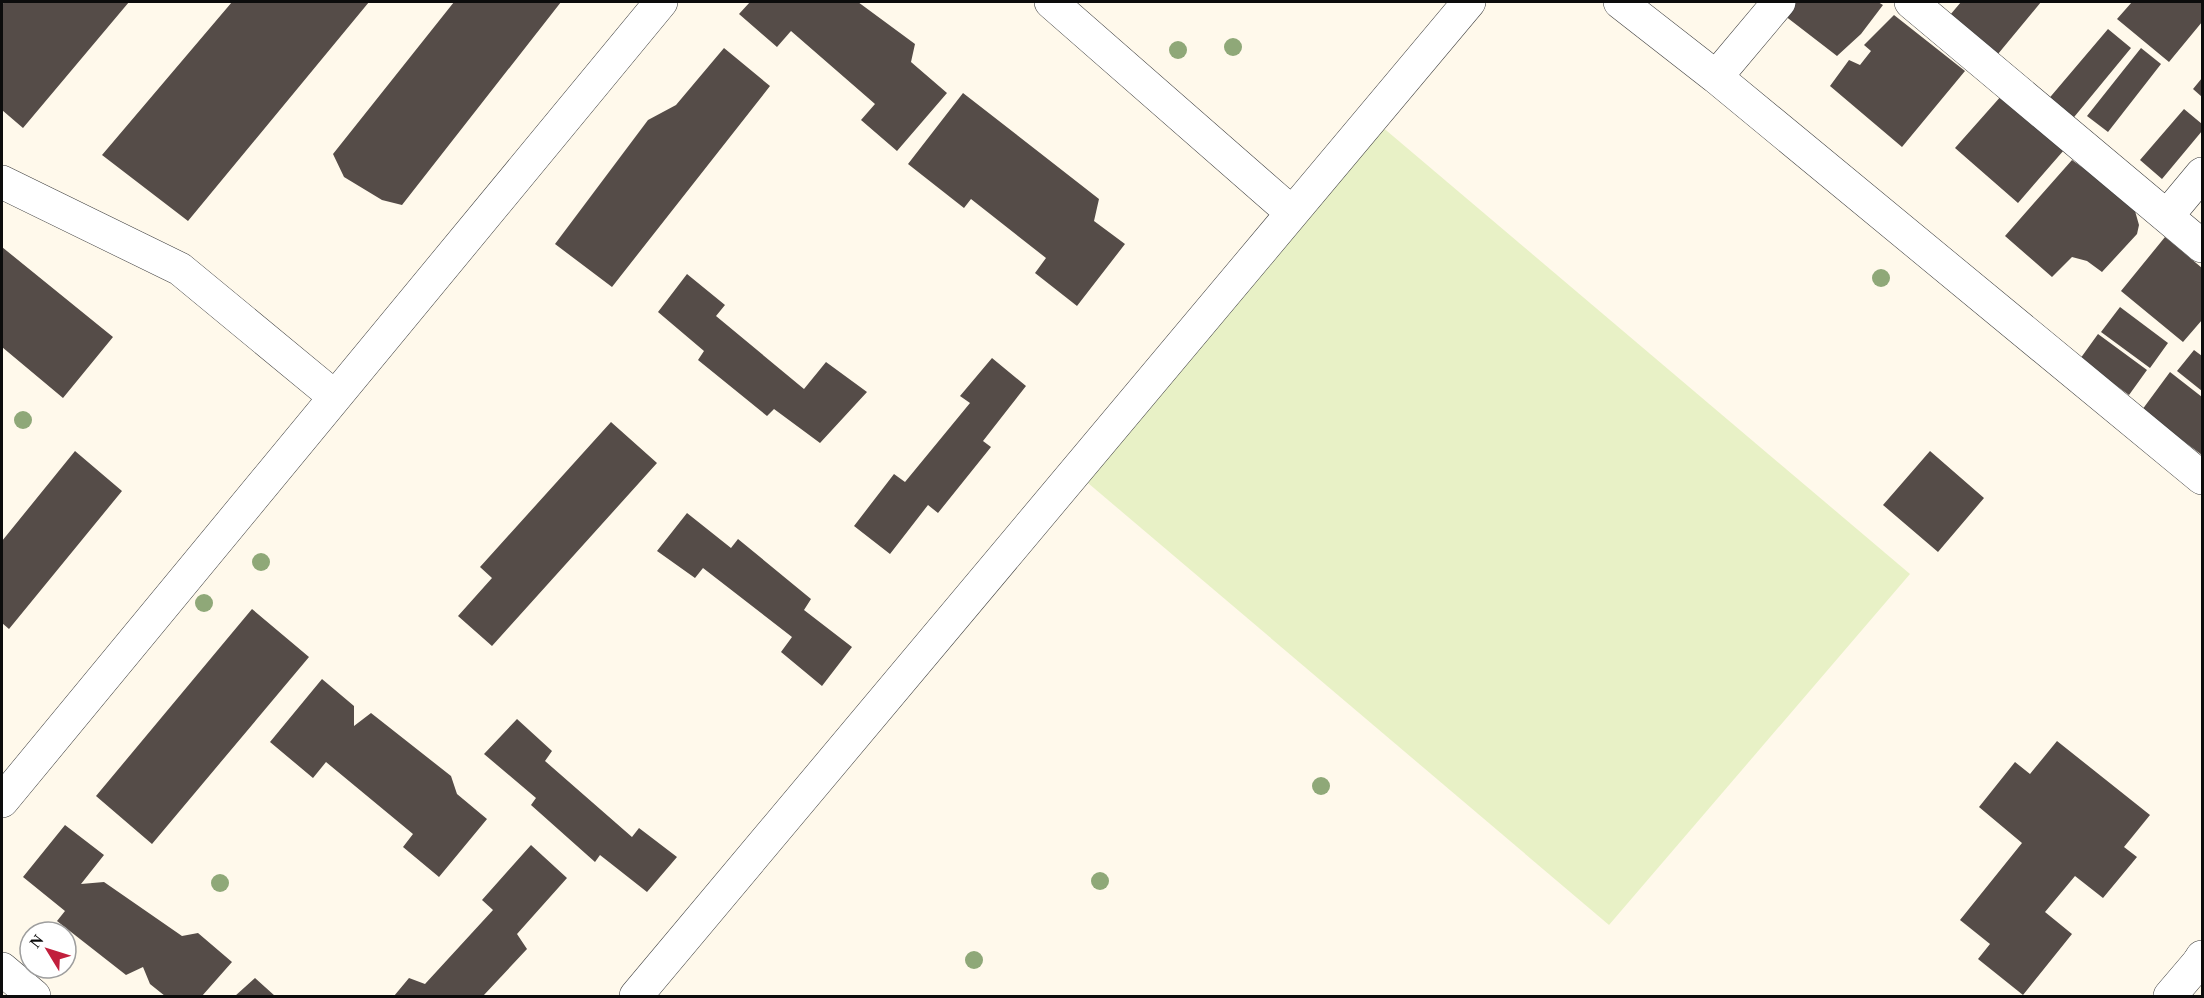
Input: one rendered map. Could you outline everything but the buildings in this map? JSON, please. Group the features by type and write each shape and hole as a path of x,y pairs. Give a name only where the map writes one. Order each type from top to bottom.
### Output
{"street":[{"path":"2,801 662,2"},
{"path":"1051,2 1291,212"},
{"path":"636,996 1469,2"},
{"path":"1620,2 1716,77 2202,478"},
{"path":"1716,77 1779,2"},
{"path":"1911,2 2202,246"},
{"path":"2167,216 2202,174"},
{"path":"2,183 180,269 335,397"},
{"path":"2170,996 2201,961"},
{"path":"2,969 34,996"}],"green space":[{"path":"1374,120 1910,574 1609,925 1075,472"}]}
